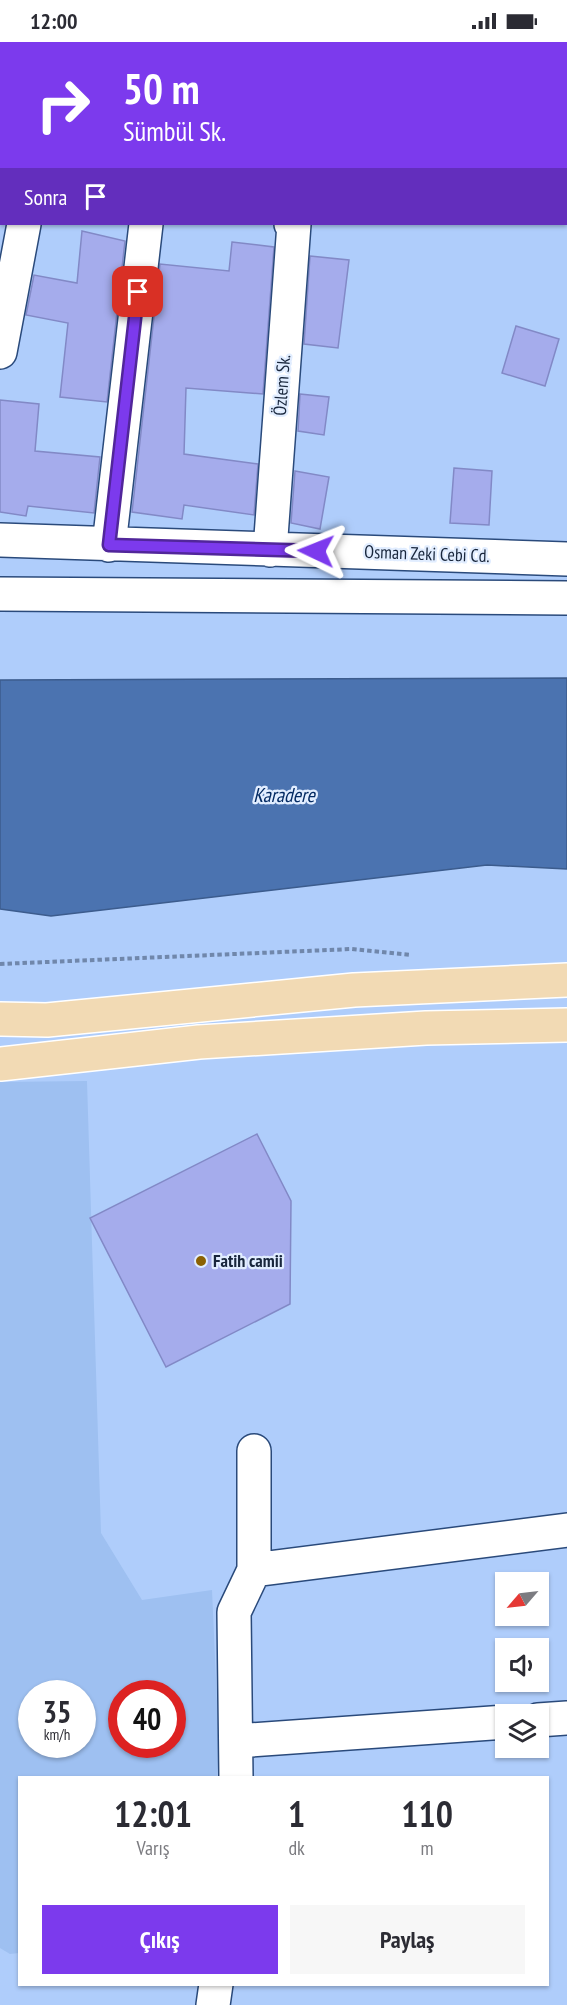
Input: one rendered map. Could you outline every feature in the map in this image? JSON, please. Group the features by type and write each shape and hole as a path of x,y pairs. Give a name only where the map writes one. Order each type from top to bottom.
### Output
{"main road":[{"path":"0,1019 46,1020 354,990 567,980"},
{"path":"0,1064 199,1042 426,1028 567,1024"}],"street":[{"path":"0,352 24,225"},
{"path":"109,545 146,225"},
{"name":"Özlem Sk.","path":"270,550 294,225"},
{"name":"Osman Zeki Cebi Cd.","path":"0,540 567,558"},
{"path":"0,594 567,598"},
{"path":"236,1776 234,1612 254,1570 254,1451"},
{"path":"254,1570 567,1530"},
{"path":"549,1719 567,1718"},
{"path":"236,1741 495,1723"},
{"path":"213,2005 216,1986"}],"path":[{"path":"0,964 352,948 420,956"}],"shaded area":[{"path":"87,1081 101,1533 142,1600 212,1590 219,1748 217,1776 18,1776 18,1953 10,1954 0,1948 0,1082"}],"water":[{"name":"Karadere","path":"567,678 567,869 487,865 51,916 0,909 0,680"}],"building":[{"path":"82,231 125,241 107,402 60,397 68,323 26,315 34,275 77,283"},
{"path":"232,242 274,247 263,394 186,388 184,454 258,464 254,515 184,505 182,519 132,512 160,264 229,271"},
{"path":"310,256 349,260 338,348 304,344"},
{"path":"516,326 559,339 545,386 502,373"},
{"path":"300,394 329,397 324,435 298,431"},
{"path":"0,400 39,404 35,451 100,457 94,513 28,506 26,516 0,512"},
{"path":"454,468 492,471 489,525 450,523"},
{"path":"295,471 329,477 320,529 291,523"},
{"name":"Fatih camii","path":"257,1134 291,1201 290,1304 166,1367 90,1218"}],"place":[{"name":"Fatih camii","path":"201,1261"}],"route":[{"path":"138,292 109,545 316,551"}]}
